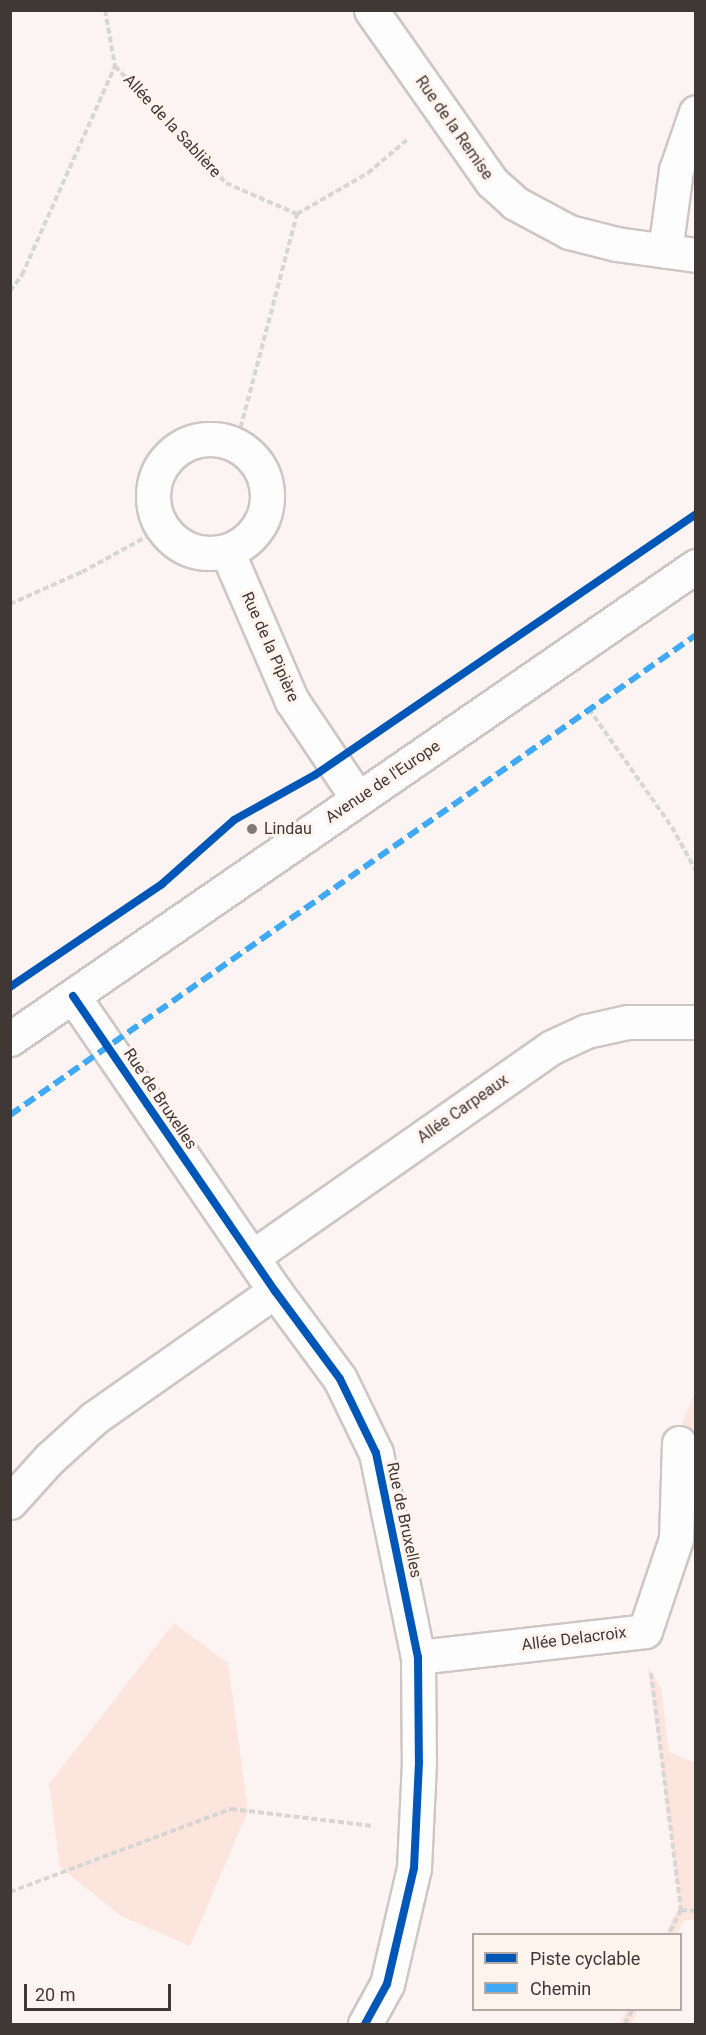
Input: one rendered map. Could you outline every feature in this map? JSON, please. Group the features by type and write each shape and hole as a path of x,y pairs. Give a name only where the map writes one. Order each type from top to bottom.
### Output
{"street":[{"name":"Rue de la Remise","path":"371,10 492,182 515,203 569,232 680,253"},
{"path":"680,253 676,170 696,112"},
{"path":"218,439 236,445 251,456 262,472 267,491 266,511 251,535 227,551 191,550 162,528 153,493 156,474 166,459 180,447 198,440 218,439"},
{"name":"Rue de la Pipière","path":"227,551 292,701 358,800"},
{"name":"Avenue de l'Europe","path":"10,1039 696,566"},
{"name":"Rue de Bruxelles","path":"73,996 275,1291 340,1379 376,1453 418,1657 416,1833 414,1868 387,1984 365,2025"},
{"name":"Allée Carpeaux","path":"252,1257 552,1047 587,1031 628,1022 696,1023"},
{"path":"10,1502 49,1459 94,1418 275,1291"},
{"name":"Allée Delacroix","path":"418,1657 645,1631 676,1539 679,1443"}],"path":[{"path":"236,445 297,214 368,173 442,111"},
{"path":"10,604 82,572 162,528"},
{"path":"589,710 672,827 696,871"},
{"path":"645,1631 681,1910 670,1933"},
{"path":"10,1892 231,1809 416,1833"},
{"path":"681,1910 696,1911"},
{"path":"625,2025 632,2011"}],"shaded area":[{"path":"695,1393 695,1424 688,1443 676,1439"},
{"path":"174,1623 228,1663 248,1811 190,1946 121,1916 60,1867 49,1784"},
{"path":"648,1667 661,1688 669,1752 695,1763 695,1920 684,1920 678,1933 666,1933 680,1905"},
{"path":"626,2011 638,2011 631,2024 619,2024"}],"marked path":[{"path":"10,1115 696,635"}],"cycle path":[{"path":"10,987 162,884 234,820 315,775 696,514"},
{"path":"73,996 275,1291 340,1379 376,1453 418,1657 419,1762 414,1868 387,1984 365,2024"}],"place":[{"name":"Lindau","path":"252,829"}]}
